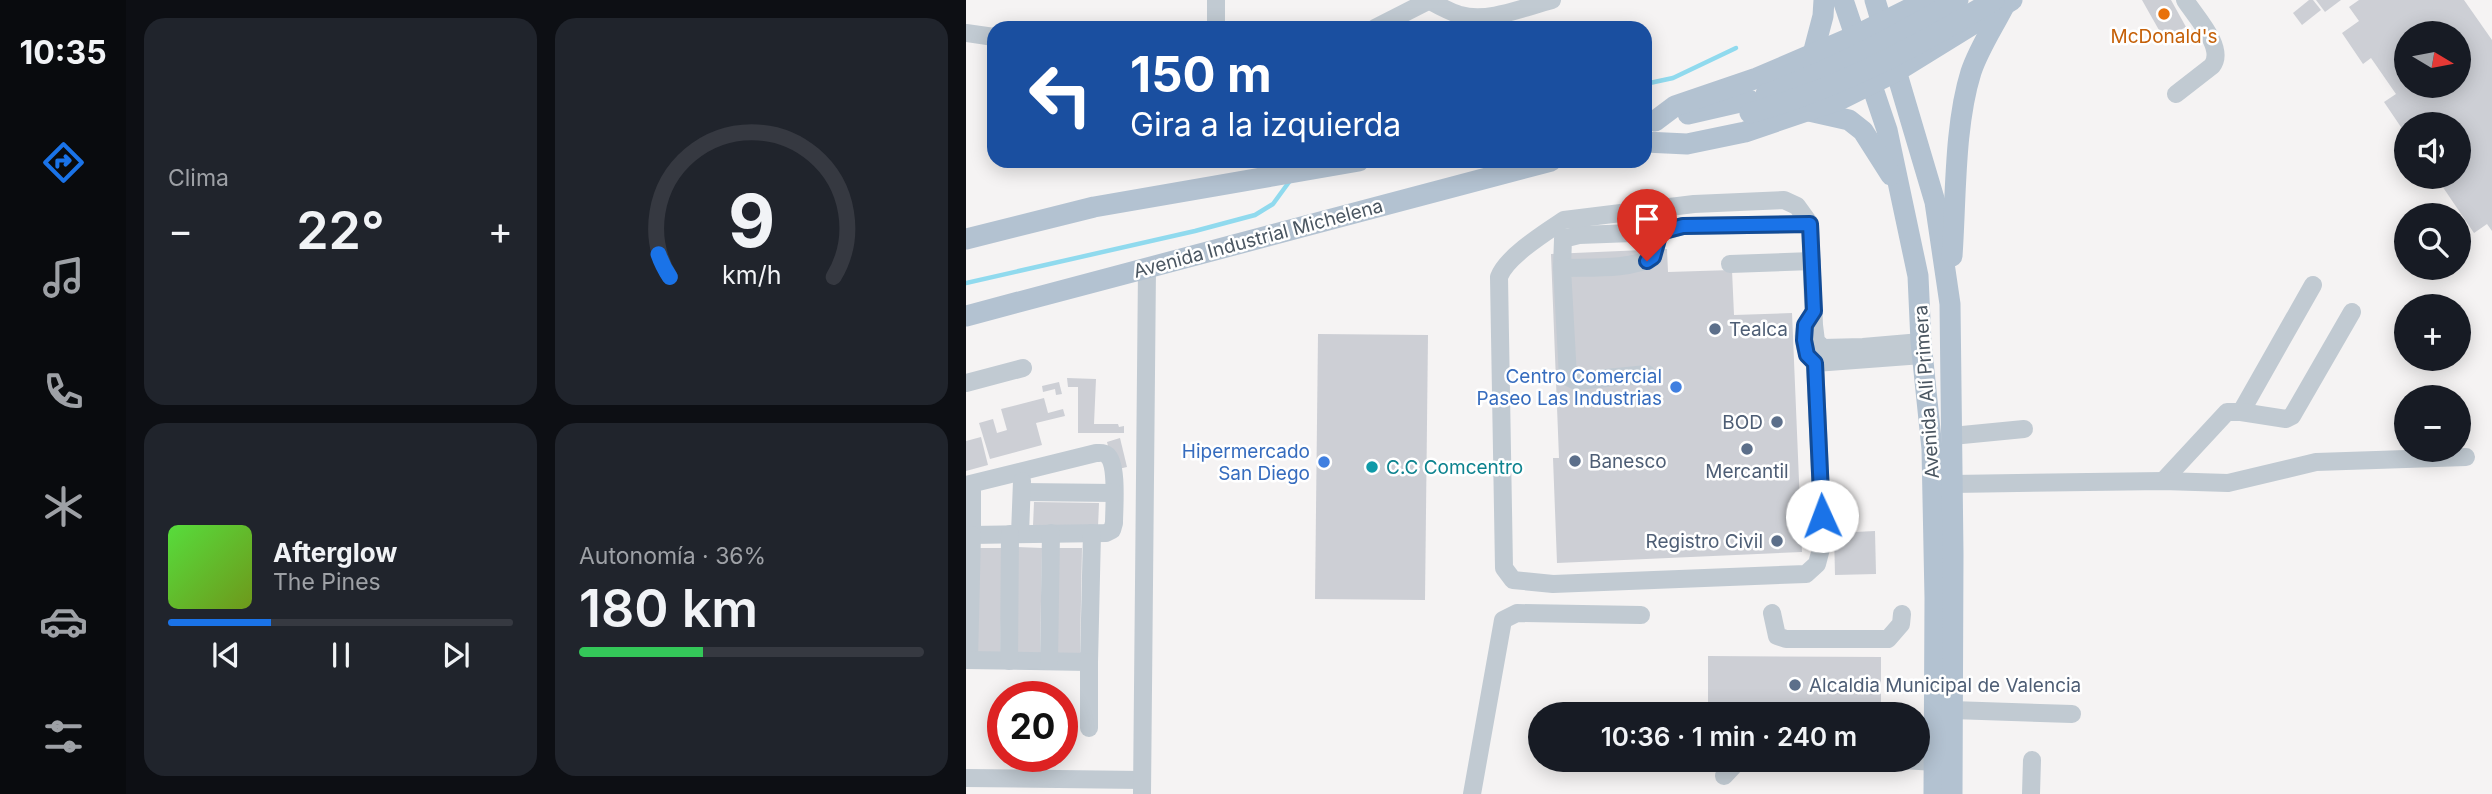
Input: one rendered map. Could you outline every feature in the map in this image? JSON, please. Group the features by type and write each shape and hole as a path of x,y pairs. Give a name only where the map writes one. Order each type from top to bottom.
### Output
{"main road":[{"path":"1813,54 1823,16 1824,0"},
{"name":"Avenida Alí Primera","path":"1843,0 1887,130 1918,276 1921,349 1932,449 1934,794"},
{"name":"Avenida Alí Primera","path":"1875,0 1935,202 1950,304 1952,794"},
{"path":"1652,129 1675,106 1757,78 1856,36 1927,0"},
{"path":"1749,107 1860,55 1958,0"},
{"path":"1652,131 1807,95 1865,71 2004,1"},
{"path":"1652,133 1687,144 1745,132 1810,111 1839,100 1897,71 2004,1"},
{"path":"1950,304 1958,148 1967,92 1971,72 2004,1"},
{"path":"1810,111 1849,121 1863,131 1878,152 1903,199"},
{"path":"966,239 1094,207 1318,168"},
{"name":"Avenida Industrial Michelena","path":"966,316 1525,168"},
{"path":"1921,349 1925,344 1928,349 1941,406 1951,430"}],"street":[{"path":"1216,0 1216,21"},
{"path":"1389,21 1430,1 1460,15 1476,17 1552,0"},
{"path":"2176,94 2212,66 2217,53 2185,0"},
{"path":"966,33 987,36"},
{"path":"1814,311 1805,325 1804,340 1807,355 1815,363 1823,541 1817,564 1806,575 1553,584 1513,580 1504,568 1499,277 1502,267 1564,220 1694,204 1784,200 1797,206 1810,224 1816,341 1823,348 1921,349"},
{"path":"1647,374 1576,381 1568,377 1563,239 1579,235 1660,232 1683,226 1810,224"},
{"path":"1562,268 1604,267 1647,261 1653,257 1660,232"},
{"path":"1730,264 1812,261"},
{"path":"966,778 1142,787 1147,268"},
{"path":"2241,412 2313,285"},
{"path":"2164,481 2227,412 2286,419 2292,416 2352,312"},
{"path":"1815,363 1921,349"},
{"path":"966,383 1023,368"},
{"path":"1951,430 2024,429"},
{"path":"969,536 1092,533 1112,530 1114,473 1108,456 1104,453 969,485 967,660 1089,662"},
{"path":"1952,484 2164,481 2228,483 2316,462 2394,459"},
{"path":"1009,661 1015,534 1023,471"},
{"path":"1022,492 1114,493"},
{"path":"1049,661 1051,533"},
{"path":"1089,728 1092,533"},
{"path":"1472,794 1503,620 1517,612 1641,615"},
{"path":"1772,613 1777,636 1786,639 1888,639 1896,633 1902,614"},
{"path":"1952,710 2071,714"},
{"path":"2031,794 2032,760"},
{"path":"1930,762 1935,762"},
{"path":"1724,776 1728,772"}],"building":[{"name":"McDonald's","path":"2142,0 2171,0 2186,27 2164,39"},
{"path":"2309,0 2313,0 2321,10 2302,25 2293,13"},
{"path":"2316,0 2341,0 2325,12"},
{"path":"2359,0 2464,0 2492,40 2492,231 2487,224 2474,233 2471,229 2471,203 2454,203 2444,189 2471,189 2471,112 2394,112 2394,117 2384,102 2394,95 2394,98 2471,98 2471,21 2394,21 2394,91 2371,58 2363,64 2342,33 2359,21 2349,7"},
{"name":"Centro Comercial Paseo Las Industrias","path":"1667,249 1668,272 1732,270 1734,315 1792,313 1802,552 1557,563 1553,458 1559,458 1551,254"},
{"name":"C.C Comcentro","path":"1318,334 1428,335 1425,600 1315,599"},
{"path":"1067,378 1096,379 1094,424 1118,424 1119,427 1124,426 1124,433 1078,433 1078,387 1068,387"},
{"path":"1059,382 1062,394 1056,395 1055,389 1043,392 1042,386"},
{"path":"1044,398 1048,413 1063,409 1065,416 1036,423 1042,445 990,459 979,423 993,419 997,433 1007,430 1001,409"},
{"path":"981,437 988,465 966,471 966,441"},
{"path":"1120,438 1127,467 1114,470 1107,442"},
{"path":"1034,502 1099,503 1098,527 1033,526"},
{"path":"1875,531 1876,574 1835,575 1834,533"},
{"path":"1017,547 1042,548 1040,653 1015,652"},
{"path":"978,548 1003,548 1000,653 976,653"},
{"path":"1057,548 1082,548 1080,653 1055,653"},
{"name":"Alcaldia Municipal de Valencia","path":"1708,656 1881,657 1881,702 1708,702"}],"waterway":[{"path":"1652,82 1673,78 1736,48"},
{"path":"966,283 1255,215 1273,204 1289,182"}],"place":[{"name":"McDonald's","path":"2164,14"},
{"name":"Tealca","path":"1715,329"},
{"name":"Centro Comercial Paseo Las Industrias","path":"1676,387"},
{"name":"BOD","path":"1777,422"},
{"name":"Mercantil","path":"1747,449"},
{"name":"Banesco","path":"1575,461"},
{"name":"Hipermercado San Diego","path":"1324,462"},
{"name":"C.C Comcentro","path":"1372,467"},
{"name":"Registro Civil","path":"1777,541"},
{"name":"Alcaldia Municipal de Valencia","path":"1795,685"}],"route":[{"path":"1647,261 1653,257 1660,232 1667,229 1683,226 1810,224 1814,311 1805,325 1804,340 1807,355 1815,363 1822,516"}]}
